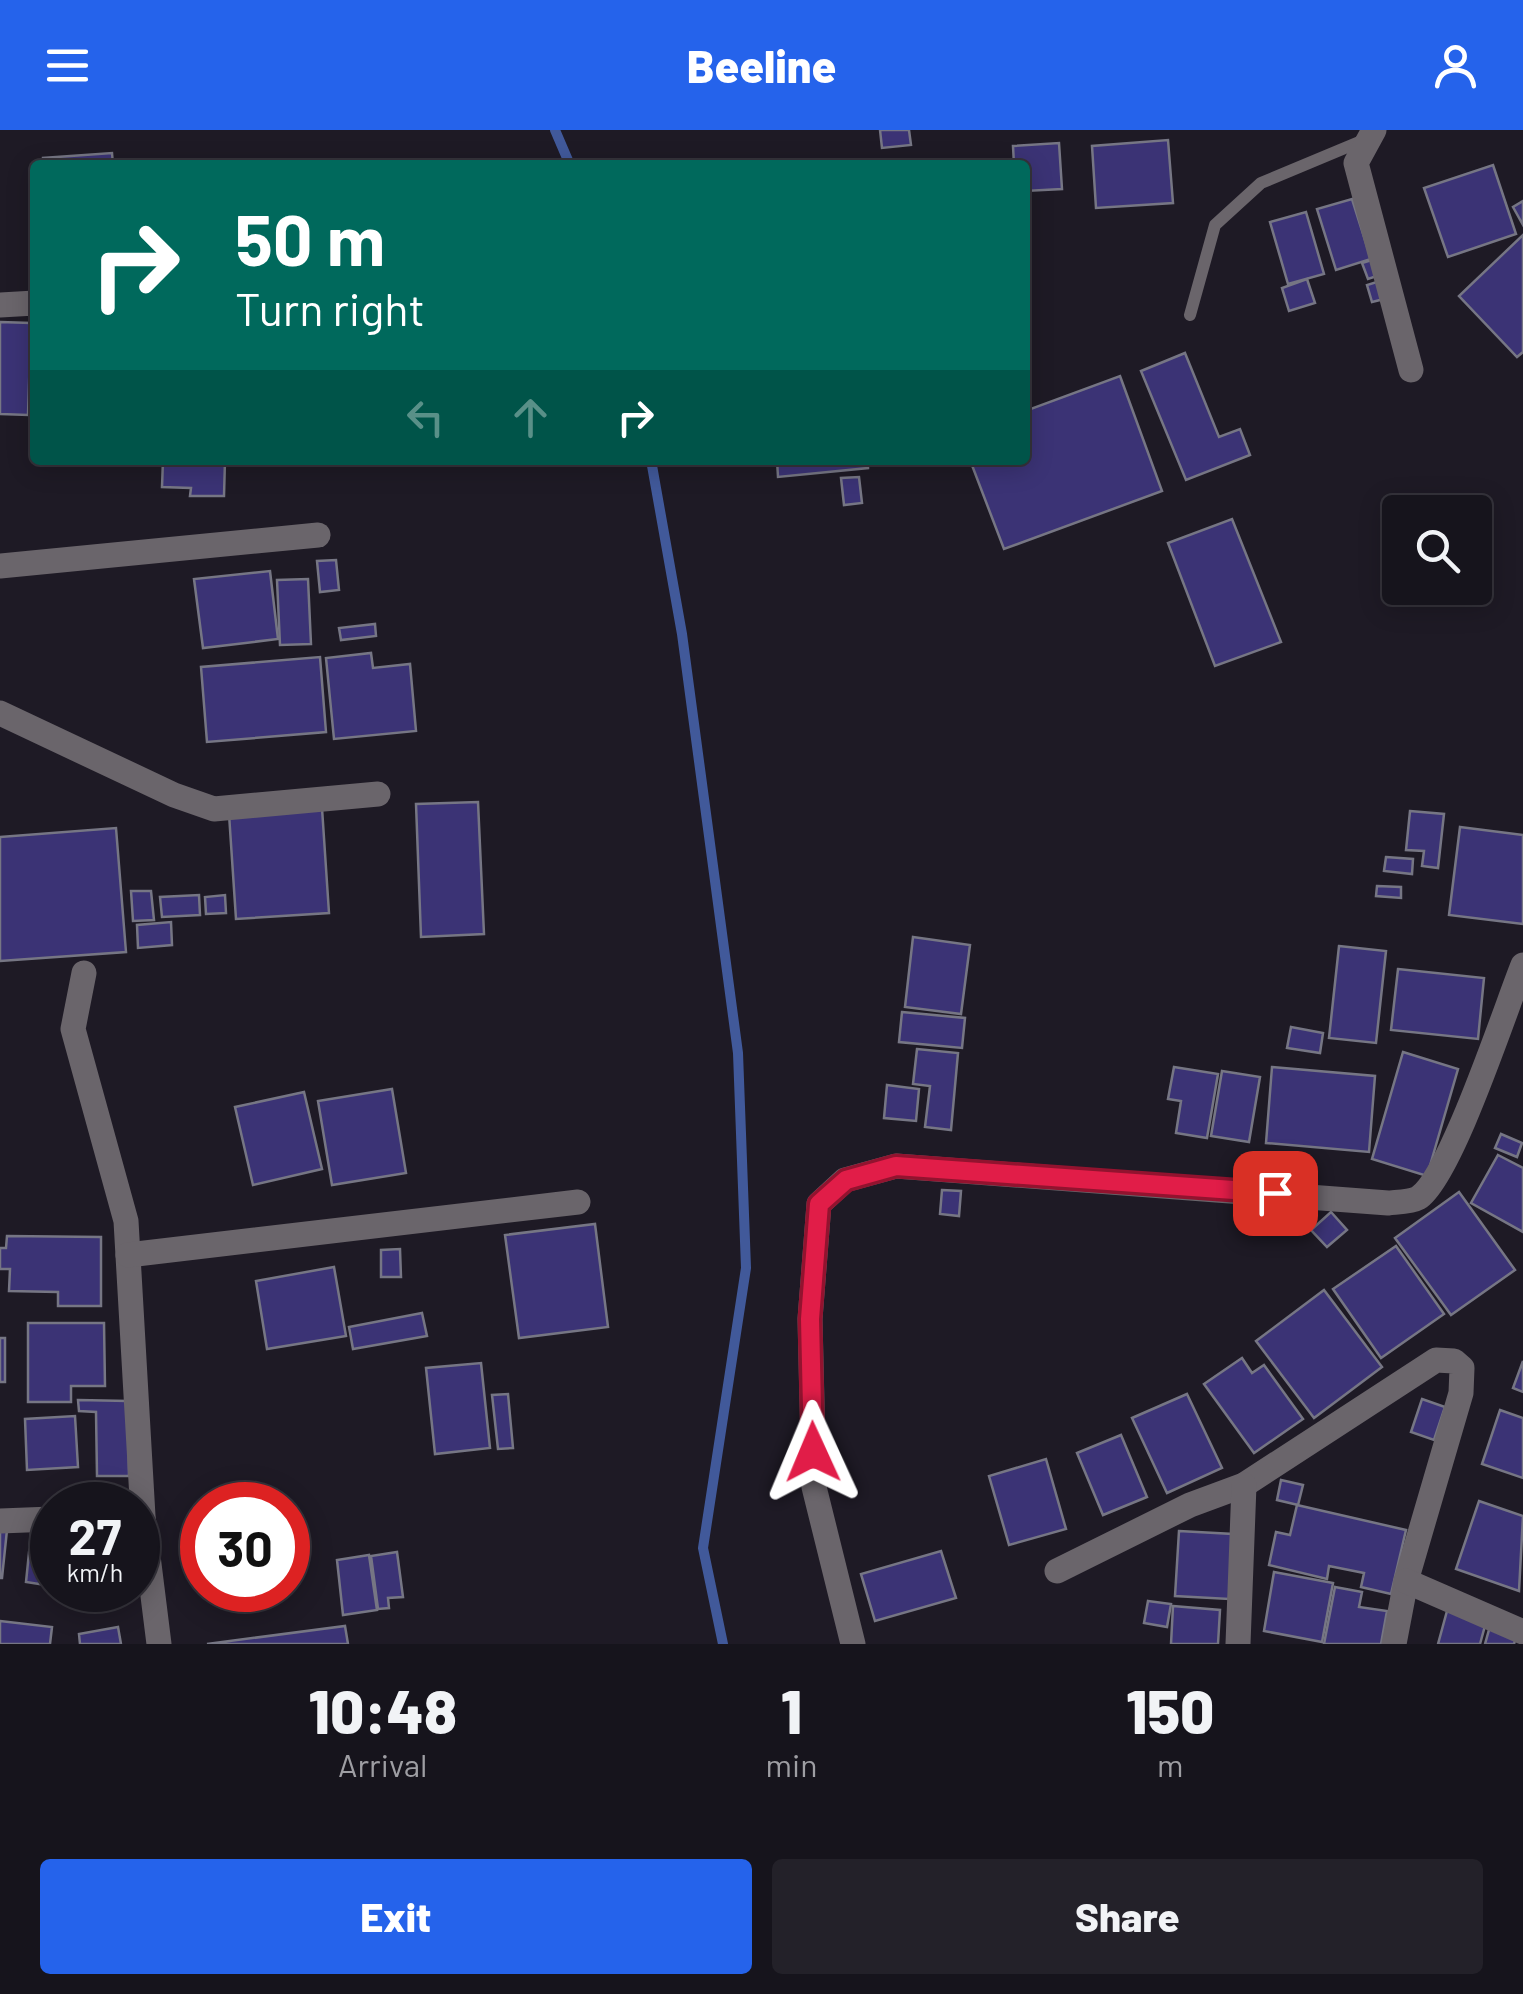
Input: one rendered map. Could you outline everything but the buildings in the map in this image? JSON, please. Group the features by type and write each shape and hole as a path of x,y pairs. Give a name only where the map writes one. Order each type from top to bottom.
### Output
{"street":[{"path":"1370,135 1356,163 1411,370"},
{"path":"0,305 30,303"},
{"path":"0,566 318,535"},
{"path":"0,712 174,795 214,808 378,794"},
{"path":"853,1644 814,1487 810,1319 819,1204 846,1180 896,1166 1388,1203 1418,1199 1434,1180 1455,1136 1523,965"},
{"path":"84,973 73,1029 126,1221 138,1482"},
{"path":"128,1255 578,1202"},
{"path":"1057,1571 1190,1505 1244,1485 1436,1360 1454,1361 1462,1368 1461,1393 1406,1581 1394,1644"},
{"path":"1238,1644 1244,1485"},
{"path":"0,1520 30,1519"},
{"path":"1406,1581 1523,1632"},
{"path":"154,1612 158,1644"}],"lane":[{"path":"1190,315 1215,225 1261,182 1370,135"}],"waterway":[{"path":"555,130 568,160"},
{"path":"652,465 682,634 738,1053 746,1268 703,1548 723,1644"}],"route":[{"path":"813,1452 810,1319 819,1204 846,1180 896,1166 1275,1193"}]}
